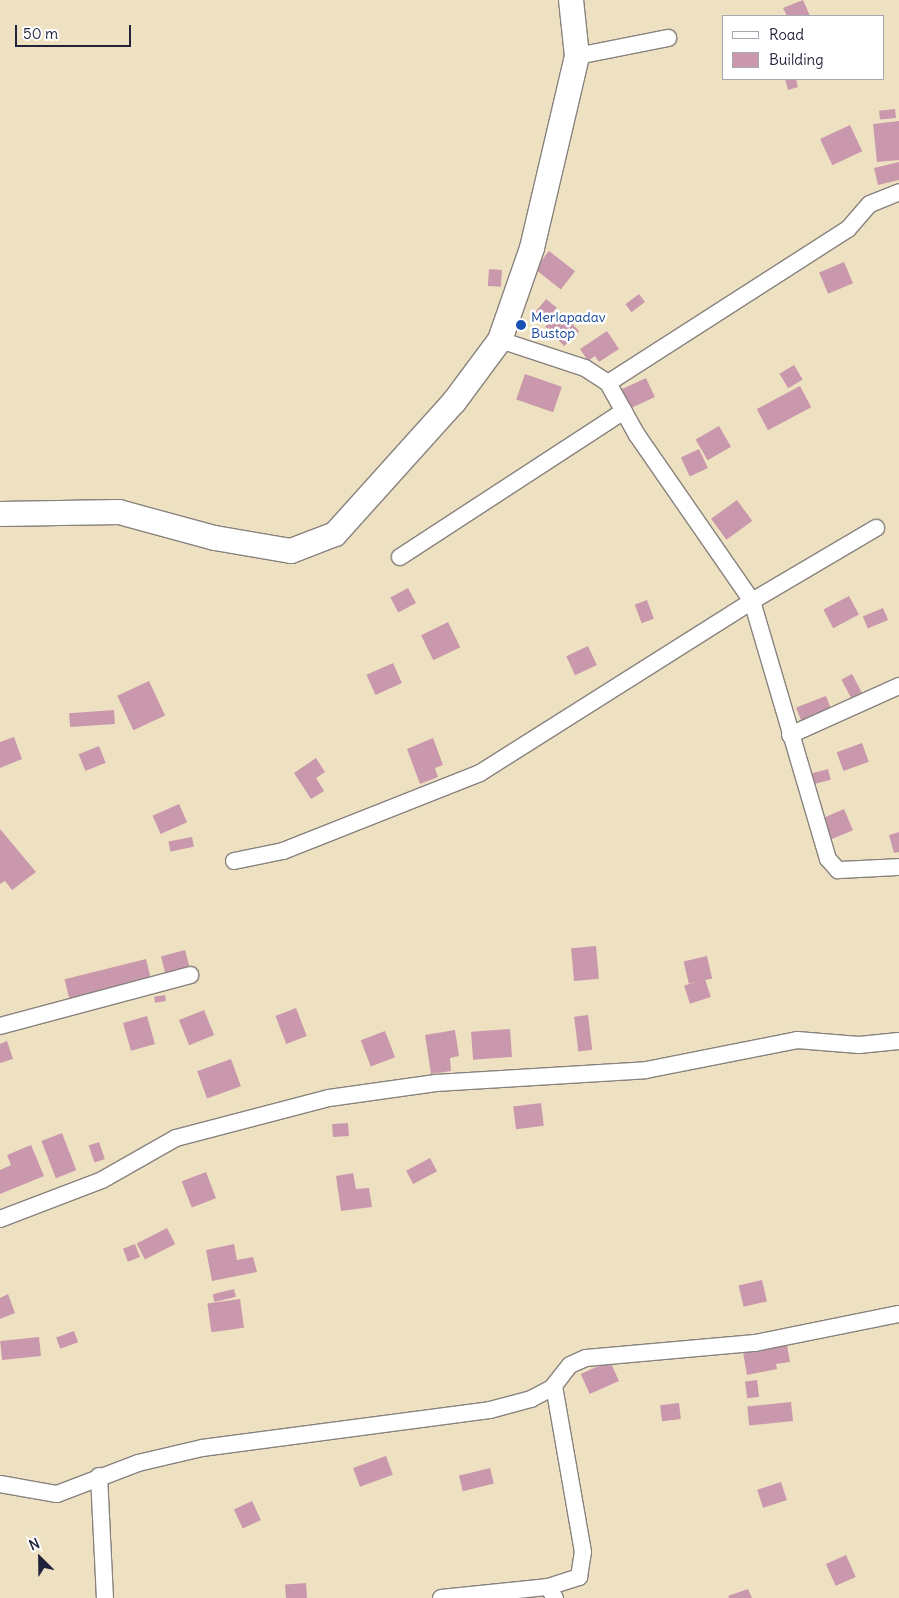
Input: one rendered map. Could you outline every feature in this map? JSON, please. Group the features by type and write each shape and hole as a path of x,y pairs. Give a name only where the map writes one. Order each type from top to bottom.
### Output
{"main road":[{"path":"0,514 119,512 215,538 291,551 334,534 454,402 500,340 532,248 577,56 571,0"}],"street":[{"path":"577,56 668,38"},
{"path":"608,383 848,230 870,204 899,192"},
{"path":"500,340 585,368 608,383 624,411 752,601 828,860 838,870 899,867"},
{"path":"400,557 624,411"},
{"path":"234,861 283,851 480,773 752,601 876,528"},
{"path":"790,735 899,686"},
{"path":"0,1026 190,975"},
{"path":"0,1219 102,1180 176,1138 329,1098 436,1083 646,1070 797,1040 859,1045 899,1041"},
{"path":"0,1484 57,1494 81,1488 99,1476 202,1448 490,1410 531,1399 554,1385 570,1365 586,1358 755,1344 899,1314"},
{"path":"441,1598 552,1592 579,1577 583,1552 554,1385"},
{"path":"99,1476 105,1598"}],"building":[{"path":"803,0 810,15 786,15 783,8"},
{"path":"785,80 796,80 798,87 788,90"},
{"path":"895,109 896,118 880,120 879,111"},
{"path":"899,121 899,160 877,162 873,124"},
{"path":"850,125 862,151 832,165 820,139"},
{"path":"899,162 899,180 878,185 874,168"},
{"path":"549,251 575,271 561,289 535,269"},
{"path":"844,262 853,283 828,294 819,273"},
{"path":"489,269 502,270 501,287 488,286"},
{"path":"639,294 645,302 631,312 625,304"},
{"path":"546,299 557,308 544,323 533,315"},
{"path":"560,312 579,331 564,346 545,327"},
{"path":"607,331 619,349 599,362 595,356 588,361 580,349"},
{"path":"794,365 803,380 788,388 779,374"},
{"path":"525,374 562,387 553,412 516,400"},
{"path":"646,378 655,397 629,409 621,390"},
{"path":"800,386 811,407 768,430 757,409"},
{"path":"719,426 731,447 708,460 696,439"},
{"path":"699,449 708,468 690,476 681,457"},
{"path":"737,500 752,521 726,540 711,519"},
{"path":"408,588 416,603 398,612 390,597"},
{"path":"849,596 859,615 833,628 823,610"},
{"path":"647,600 654,619 642,623 635,604"},
{"path":"883,608 888,620 868,629 863,617"},
{"path":"448,622 460,647 433,660 421,635"},
{"path":"588,646 597,665 575,675 566,656"},
{"path":"393,663 402,683 375,695 367,675"},
{"path":"852,674 862,693 851,698 841,680"},
{"path":"149,681 165,715 133,730 117,696"},
{"path":"826,696 831,709 801,721 796,707"},
{"path":"114,710 115,724 70,727 69,713"},
{"path":"14,737 22,759 0,768 0,742"},
{"path":"433,738 443,765 435,768 438,777 420,784 407,749"},
{"path":"862,743 869,762 843,771 837,752"},
{"path":"99,746 106,763 85,771 79,754"},
{"path":"316,758 325,772 316,778 324,791 311,799 294,773"},
{"path":"828,769 831,780 810,785 807,775"},
{"path":"179,804 187,822 161,834 153,816"},
{"path":"844,809 853,830 831,840 822,818"},
{"path":"0,829 36,872 12,890 5,881 0,884"},
{"path":"899,832 899,852 894,853 889,835"},
{"path":"192,837 194,847 170,851 168,842"},
{"path":"596,946 599,979 574,981 571,948"},
{"path":"185,950 191,972 167,979 161,956"},
{"path":"707,956 712,978 689,984 684,961"},
{"path":"146,959 151,979 70,1000 64,979"},
{"path":"705,979 711,997 690,1004 684,986"},
{"path":"165,995 166,1001 155,1003 154,997"},
{"path":"296,1008 307,1036 286,1044 275,1016"},
{"path":"204,1010 214,1035 189,1045 179,1020"},
{"path":"588,1015 592,1050 578,1051 574,1017"},
{"path":"147,1016 155,1044 131,1051 123,1023"},
{"path":"510,1029 512,1057 473,1060 471,1032"},
{"path":"455,1030 459,1056 450,1058 451,1071 431,1074 425,1035"},
{"path":"385,1031 395,1057 371,1066 361,1040"},
{"path":"7,1041 13,1059 0,1063 0,1044"},
{"path":"231,1059 241,1086 207,1099 197,1071"},
{"path":"541,1103 544,1126 516,1129 513,1106"},
{"path":"348,1123 349,1136 333,1137 332,1124"},
{"path":"62,1133 76,1170 56,1178 41,1141"},
{"path":"99,1142 105,1159 94,1163 89,1146"},
{"path":"31,1145 44,1176 0,1194 0,1170 11,1165 7,1155"},
{"path":"430,1158 437,1171 413,1184 406,1171"},
{"path":"206,1172 216,1198 192,1207 182,1181"},
{"path":"353,1173 356,1189 369,1188 372,1207 341,1211 336,1176"},
{"path":"167,1228 175,1244 145,1259 137,1243"},
{"path":"135,1244 140,1257 128,1262 123,1249"},
{"path":"234,1244 237,1260 253,1257 257,1272 212,1281 206,1250"},
{"path":"762,1280 767,1301 744,1307 739,1285"},
{"path":"234,1289 236,1297 215,1302 213,1294"},
{"path":"8,1294 15,1313 0,1319 0,1298"},
{"path":"240,1299 244,1328 211,1332 207,1304"},
{"path":"74,1331 78,1342 60,1349 56,1337"},
{"path":"39,1337 41,1356 2,1360 0,1341"},
{"path":"787,1345 790,1362 776,1364 777,1369 747,1375 743,1352"},
{"path":"610,1361 619,1381 590,1394 581,1374"},
{"path":"757,1380 759,1397 747,1398 745,1381"},
{"path":"791,1402 793,1421 749,1425 747,1407"},
{"path":"679,1403 681,1419 662,1421 660,1405"},
{"path":"386,1456 393,1475 360,1487 353,1468"},
{"path":"490,1468 494,1484 463,1491 459,1476"},
{"path":"781,1482 787,1500 763,1508 757,1490"},
{"path":"252,1501 261,1520 243,1528 234,1509"},
{"path":"846,1555 856,1577 836,1586 826,1564"},
{"path":"306,1583 307,1598 286,1598 285,1584"},
{"path":"748,1589 752,1598 729,1598 728,1596"}],"place":[{"name":"Merlapadav Bustop","path":"521,325"}]}
